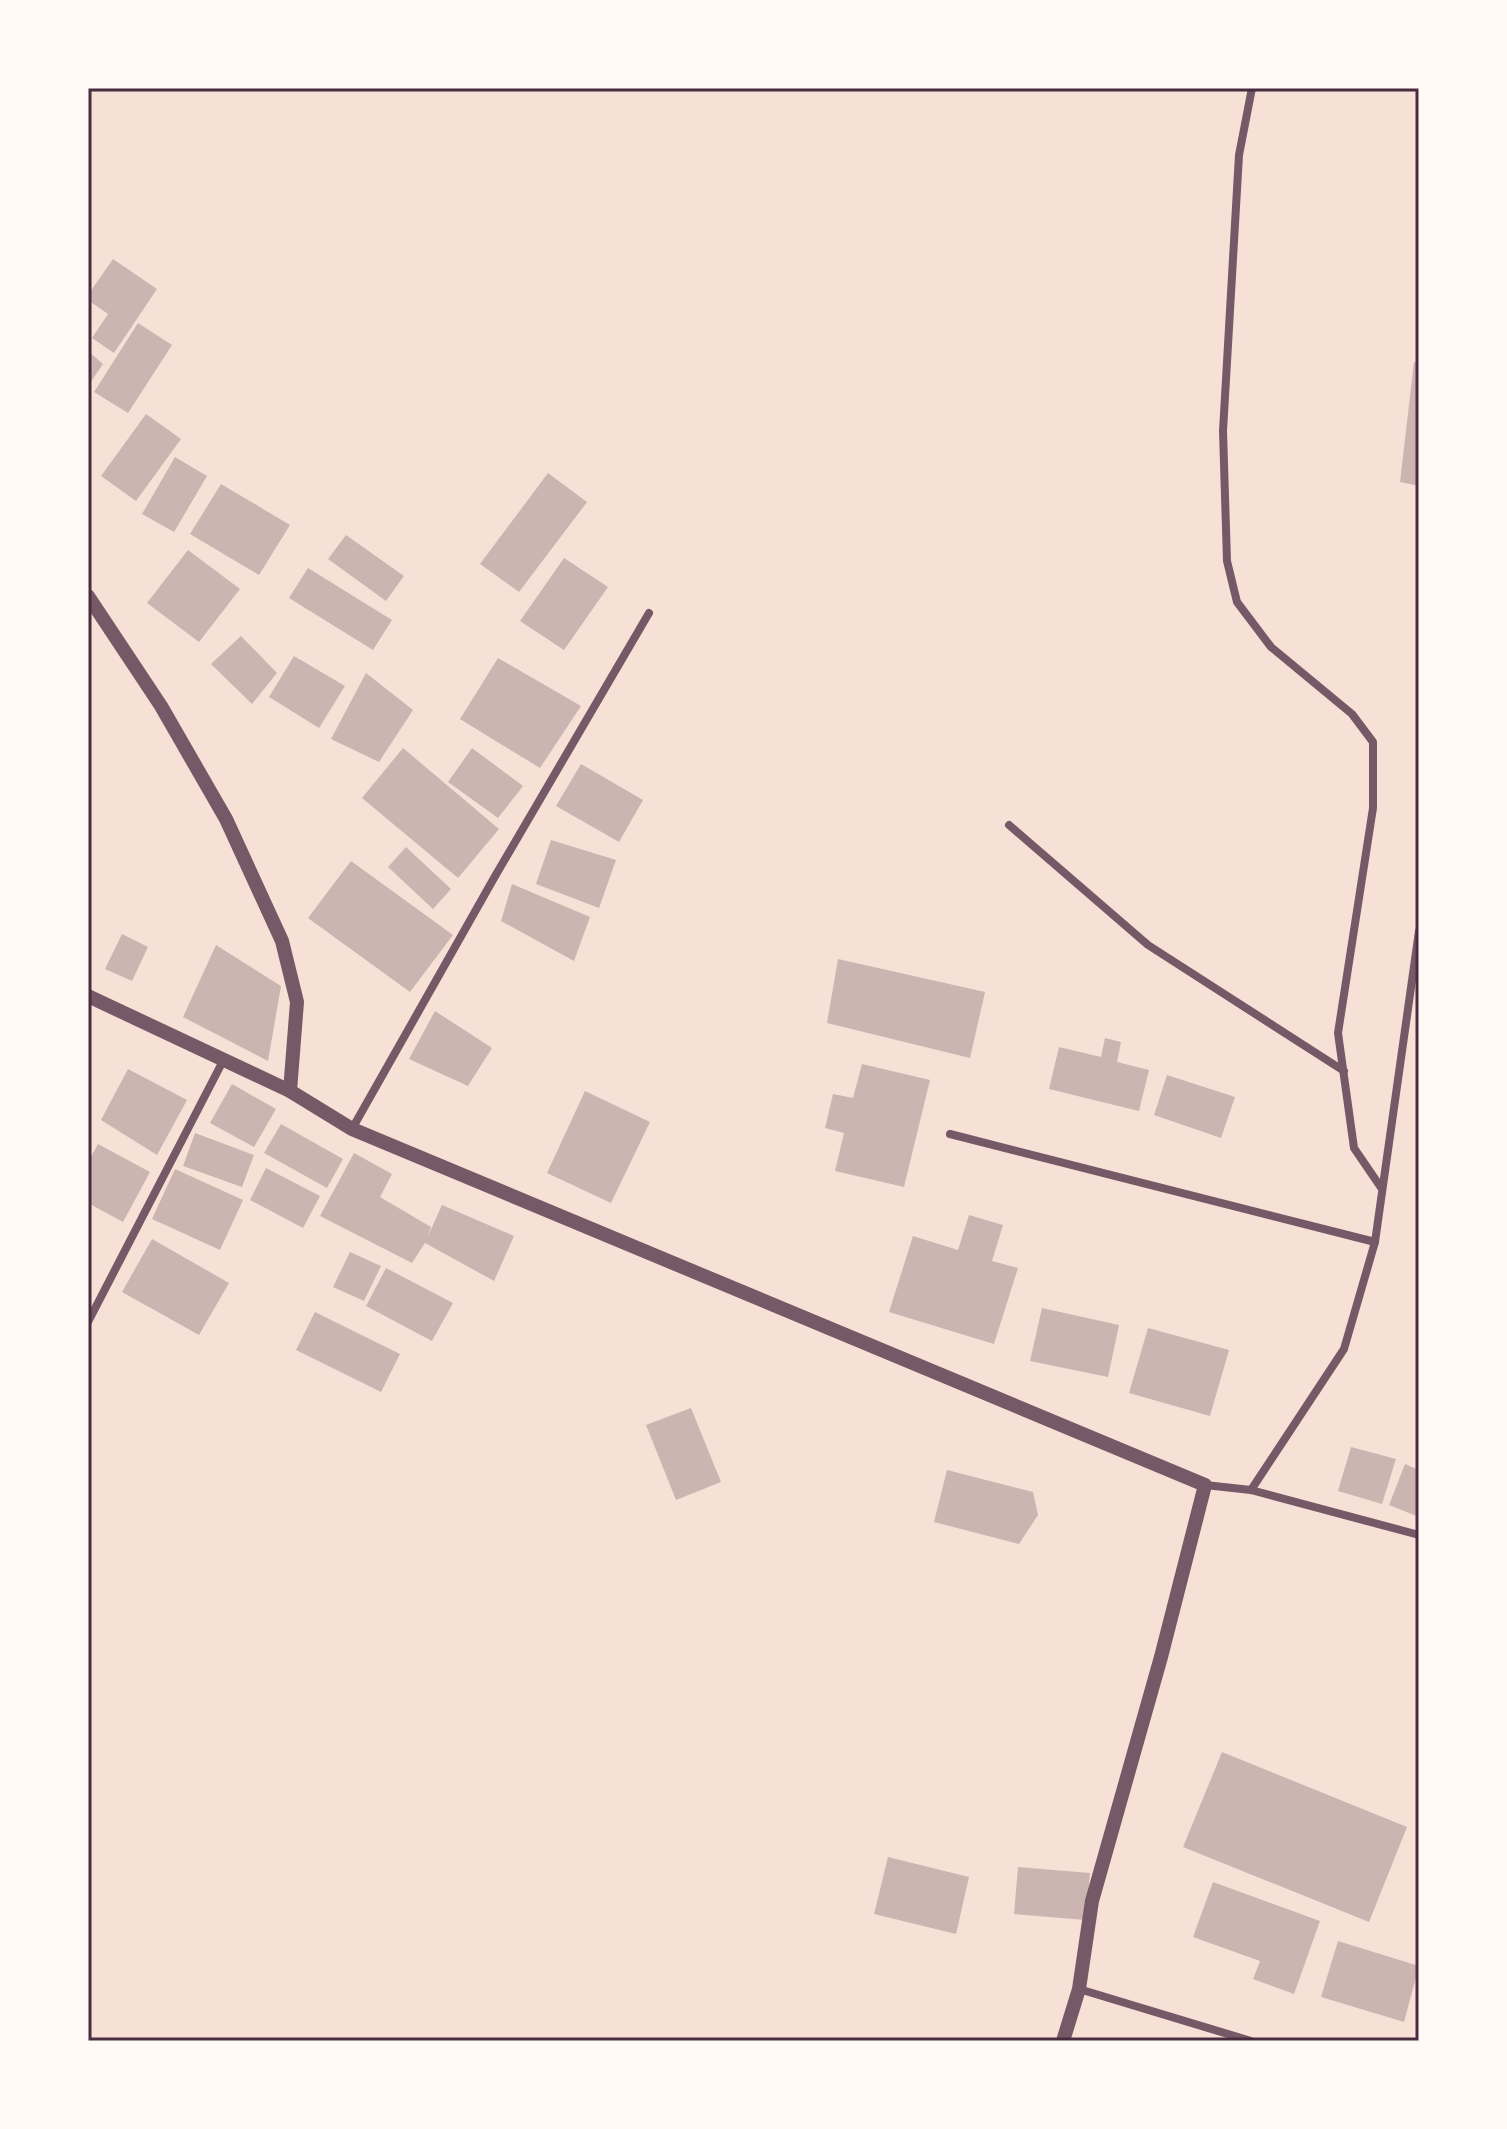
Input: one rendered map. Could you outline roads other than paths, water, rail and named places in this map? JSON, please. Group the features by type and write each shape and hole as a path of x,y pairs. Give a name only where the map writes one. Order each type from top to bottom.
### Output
{"street":[{"path":"1252,88 1239,155 1223,431 1227,561 1237,602 1271,647 1352,714 1373,742 1373,808 1338,1033 1354,1148 1382,1189"},
{"path":"88,596 161,706 226,819 282,941 297,1002 290,1091"},
{"path":"352,1129 649,613"},
{"path":"1009,825 1148,945 1344,1071"},
{"path":"1251,1490 1344,1349 1375,1242 1419,931"},
{"path":"88,996 290,1091 352,1129 1205,1485 1251,1490 1419,1535"},
{"path":"88,1322 225,1059"},
{"path":"950,1134 1375,1242"},
{"path":"1063,2041 1079,1989 1092,1901 1161,1657 1205,1485"},
{"path":"1079,1989 1251,2041"}]}
